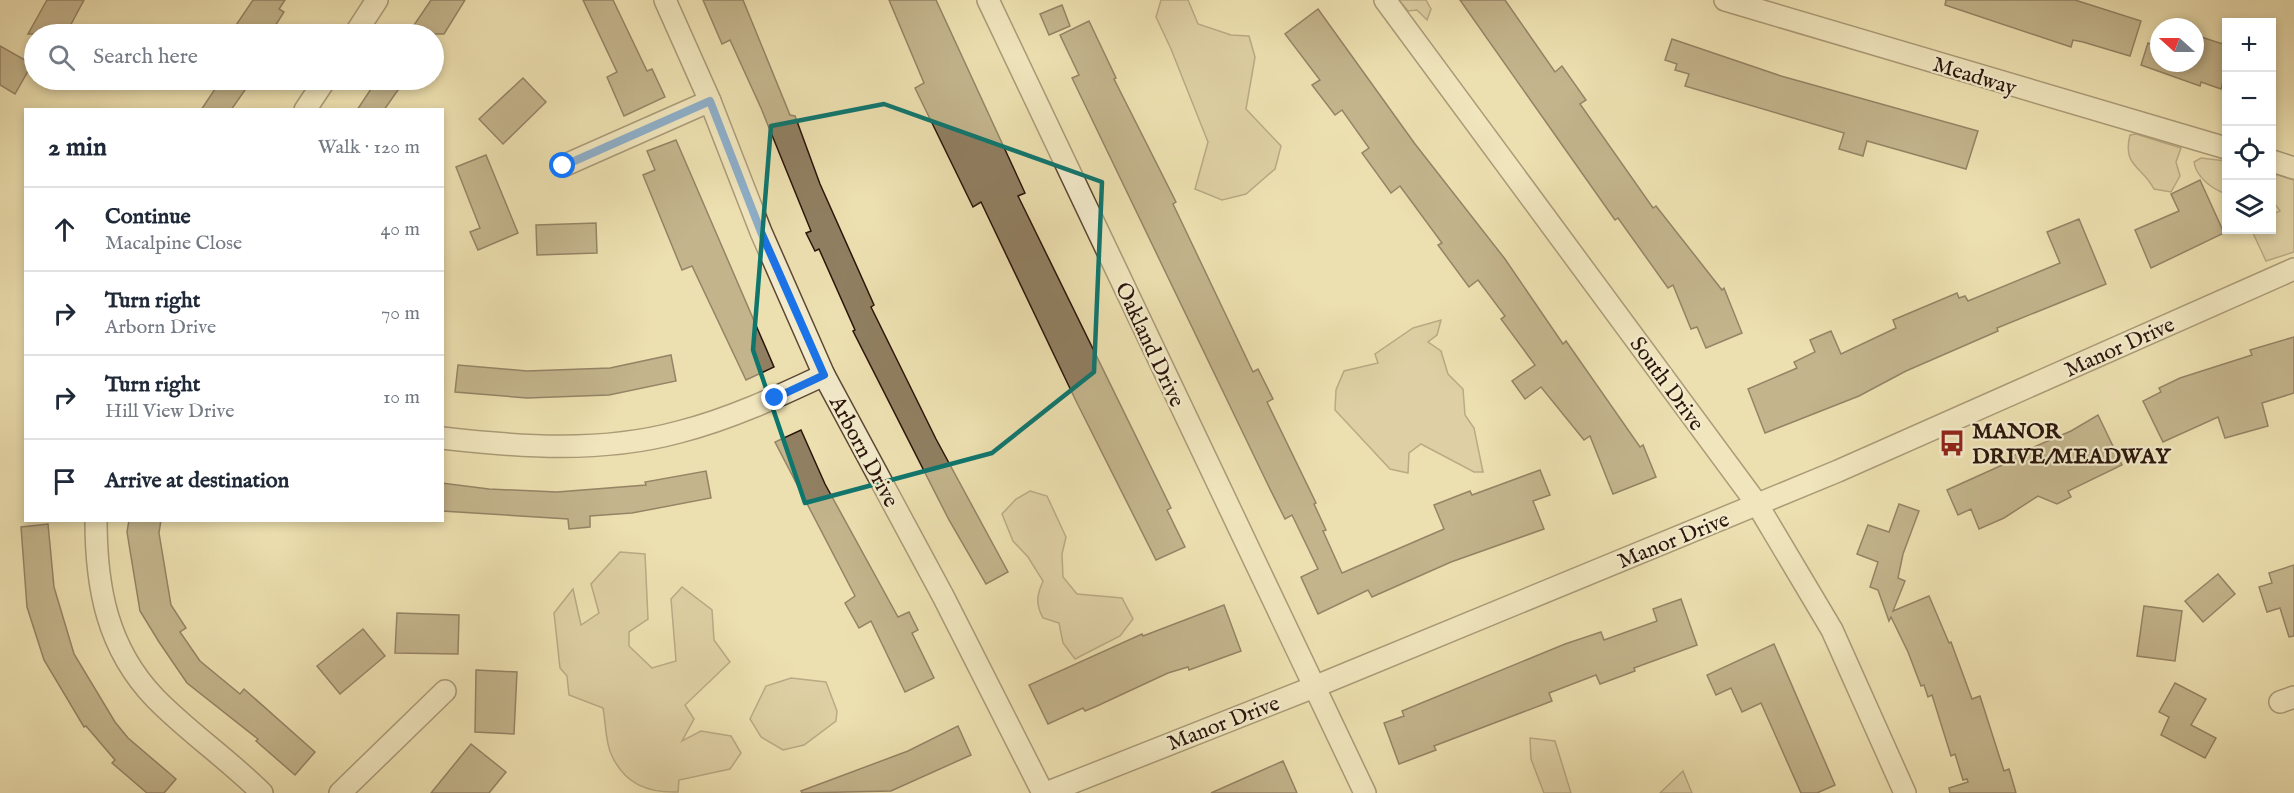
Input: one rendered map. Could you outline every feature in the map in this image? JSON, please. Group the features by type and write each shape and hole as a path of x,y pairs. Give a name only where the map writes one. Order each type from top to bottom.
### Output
{"street":[{"path":"361,24 377,0"},
{"name":"Arborn Drive","path":"665,0 710,101 761,232 824,375 943,596 1044,793"},
{"name":"Oakland Drive","path":"988,0 1365,793"},
{"name":"South Drive","path":"1385,0 1757,504 1832,630 1905,793"},
{"name":"Meadway","path":"1725,0 2222,147"},
{"path":"306,108 318,90"},
{"path":"563,166 710,101"},
{"path":"2276,163 2294,168"},
{"name":"Manor Drive","path":"1044,793 1314,687 1757,504 2294,269"},
{"path":"444,438 556,448 677,433 727,418 824,375"},
{"path":"96,522 96,564 99,590 123,655 154,698 262,793"},
{"path":"340,793 445,691"}],"highlighted area":[{"path":"884,104 1102,182 1094,372 992,453 805,503 753,350 771,126"}],"shaded area":[{"path":"1161,0 1188,0 1198,24 1231,35 1249,36 1255,57 1246,109 1281,146 1275,169 1246,194 1222,200 1195,189 1208,142 1156,17"},
{"path":"1399,0 1426,0 1431,9 1427,20 1417,10 1408,11"},
{"path":"2136,134 2181,148 2176,162 2180,176 2171,192 2154,189 2134,165 2128,145 2130,135"},
{"path":"2201,158 2222,161 2222,192 2210,186 2201,177 2194,162"},
{"path":"2276,174 2294,180 2294,252 2266,261 2253,234 2276,234 2276,212 2280,211 2276,206"},
{"path":"1441,320 1437,335 1428,342 1441,351 1448,374 1463,389 1465,415 1474,428 1483,472 1474,472 1421,444 1409,453 1408,473 1390,469 1335,410 1336,390 1344,371 1378,363 1375,354 1413,328"},
{"path":"1030,491 1047,496 1066,537 1062,554 1063,577 1077,594 1122,598 1133,619 1120,636 1075,659 1063,643 1059,623 1043,618 1038,599 1043,581 1028,557 1013,541 1002,514 1016,499"},
{"path":"620,552 645,554 648,619 629,632 629,646 652,668 676,661 671,599 682,587 712,610 714,640 730,662 685,705 694,719 682,741 701,731 731,736 741,753 730,769 679,780 678,792 647,788 624,774 617,766 610,751 603,708 569,695 567,676 560,668 554,613 573,589 581,625 599,613 591,584"},
{"path":"791,678 826,682 837,711 836,721 804,745 783,750 761,737 750,719 766,686"},
{"path":"1530,738 1555,741 1571,793 1544,793 1531,759"},
{"path":"1683,771 1692,793 1660,793"}],"building":[{"path":"47,0 84,0 71,24 34,24"},
{"path":"253,0 285,0 279,9 284,12 276,24 237,24"},
{"path":"431,0 465,0 444,34 444,24 415,24"},
{"path":"583,0 613,0 647,71 652,69 665,97 624,116 607,77 617,72"},
{"path":"703,0 743,0 790,115 795,116 820,184 874,305 871,307 936,439 1008,572 986,584 949,520 853,331 855,330 819,249 815,251 806,233 811,231 761,108 730,40 722,44"},
{"path":"889,0 936,0 1025,193 1018,196 1171,508 1167,510 1185,547 1156,560 1076,401 981,202 973,207 915,88 924,83"},
{"path":"1460,0 1505,0 1555,72 1562,66 1586,100 1580,104 1653,208 1656,206 1722,290 1724,288 1742,333 1706,348 1697,327 1691,329 1673,285 1668,288 1618,218 1615,220"},
{"path":"1946,0 2075,0 2141,21 2130,56 2073,40 2071,47 1945,5"},
{"path":"1062,5 1070,26 1049,35 1040,14"},
{"path":"1318,9 1415,144 1505,259 1563,344 1566,341 1640,447 1643,445 1656,477 1613,494 1590,436 1584,440 1541,387 1525,399 1512,381 1535,365 1501,319 1505,316 1478,280 1469,287 1438,245 1442,243 1400,186 1391,193 1362,153 1369,148 1342,110 1335,115 1312,85 1320,80 1285,34"},
{"path":"1089,21 1116,78 1114,79 1176,202 1173,204 1253,372 1258,369 1273,399 1267,402 1316,503 1314,504 1326,530 1323,531 1342,573 1444,529 1434,505 1470,491 1472,495 1540,470 1550,495 1533,501 1544,529 1451,562 1372,597 1368,590 1318,614 1301,577 1318,569 1292,515 1285,519 1072,78 1079,75 1060,35"},
{"path":"2204,38 2222,44 2222,85 2221,89 2201,82 2200,86 2161,72 2204,72"},
{"path":"1672,39 1781,76 1978,131 1966,169 1867,141 1863,156 1839,149 1844,133 1685,86 1689,74 1675,70 1677,64 1665,60"},
{"path":"2148,43 2150,44 2150,68 2141,65"},
{"path":"0,46 24,60 24,78 15,94 0,85"},
{"path":"523,78 546,102 503,144 479,119"},
{"path":"214,90 245,90 232,108 202,108"},
{"path":"370,90 398,90 385,108 358,108"},
{"path":"676,140 774,367 746,380 692,266 682,270 643,175 655,170 647,151"},
{"path":"486,155 518,233 478,250 470,232 480,228 456,167"},
{"path":"2200,180 2222,229 2222,234 2151,268 2135,230 2179,211 2171,194"},
{"path":"2079,219 2106,284 1997,328 1998,331 1906,371 1859,396 1765,433 1748,389 1797,368 1794,362 1815,352 1810,340 1831,331 1841,354 1896,328 1893,320 1957,293 1959,298 1965,296 1968,301 2060,263 2047,232"},
{"path":"596,223 597,253 537,255 536,225"},
{"path":"2294,337 2294,393 2262,403 2268,426 2225,438 2218,417 2163,442 2143,401 2161,392 2159,388 2180,378 2252,355 2250,350"},
{"path":"671,355 676,381 609,395 527,398 455,392 458,365 527,371 610,368"},
{"path":"2098,415 2122,465 2068,491 2071,497 2057,504 2038,496 2004,518 1979,529 1971,509 1958,515 1947,490 2009,462 2008,458 2071,431"},
{"path":"801,430 825,484 898,617 909,612 918,630 912,633 934,678 905,692 871,621 859,628 845,603 855,596 775,442"},
{"path":"706,471 711,498 632,513 590,516 590,527 569,529 568,519 444,511 444,483 489,489 557,492 646,485 645,482"},
{"path":"1899,504 1919,511 1903,554 1898,578 1905,581 1893,611 1929,596 1949,643 1951,642 1972,699 1980,696 2004,771 2009,769 2016,793 1950,793 1949,788 1968,782 1967,779 1963,780 1955,754 1951,756 1932,695 1928,697 1924,685 1921,686 1891,617 1889,621 1878,590 1870,587 1878,562 1857,554 1868,525 1889,532"},
{"path":"129,522 161,522 159,533 171,605 186,628 180,632 200,661 240,694 244,689 315,752 295,775 256,741 258,739 187,683 140,611 127,532"},
{"path":"48,524 54,587 74,654 115,722 128,738 176,779 164,793 147,793 112,763 115,760 86,726 84,727 44,660 27,607 21,527"},
{"path":"2294,565 2294,636 2289,637 2280,608 2267,612 2259,587 2272,583 2269,573"},
{"path":"2218,574 2235,594 2203,622 2185,601"},
{"path":"1681,599 1697,645 1634,668 1635,671 1600,684 1596,675 1549,693 1552,701 1434,746 1436,750 1399,764 1384,723 1404,716 1402,711 1565,644 1601,632 1604,640 1657,621 1653,609"},
{"path":"1224,605 1241,651 1189,670 1188,667 1168,673 1097,706 1085,711 1083,708 1048,724 1029,685 1142,634 1143,636"},
{"path":"2144,606 2182,611 2175,661 2137,656"},
{"path":"397,613 459,615 458,654 395,653"},
{"path":"363,629 385,656 340,694 317,666"},
{"path":"1774,644 1835,785 1817,793 1801,793 1761,703 1742,712 1731,688 1716,695 1707,675"},
{"path":"476,670 517,672 514,734 475,732"},
{"path":"2175,683 2206,699 2191,725 2216,738 2205,758 2161,735 2169,717 2159,712"},
{"path":"958,726 971,755 891,791 802,793 801,791 908,751"},
{"path":"471,744 506,772 489,793 431,793"},
{"path":"1283,761 1297,793 1211,793"}],"place":[{"name":"MANOR DRIVE/MEADWAY","path":"1952,443"}],"route":[{"path":"563,166 710,101 761,232 824,375 775,398"}]}
